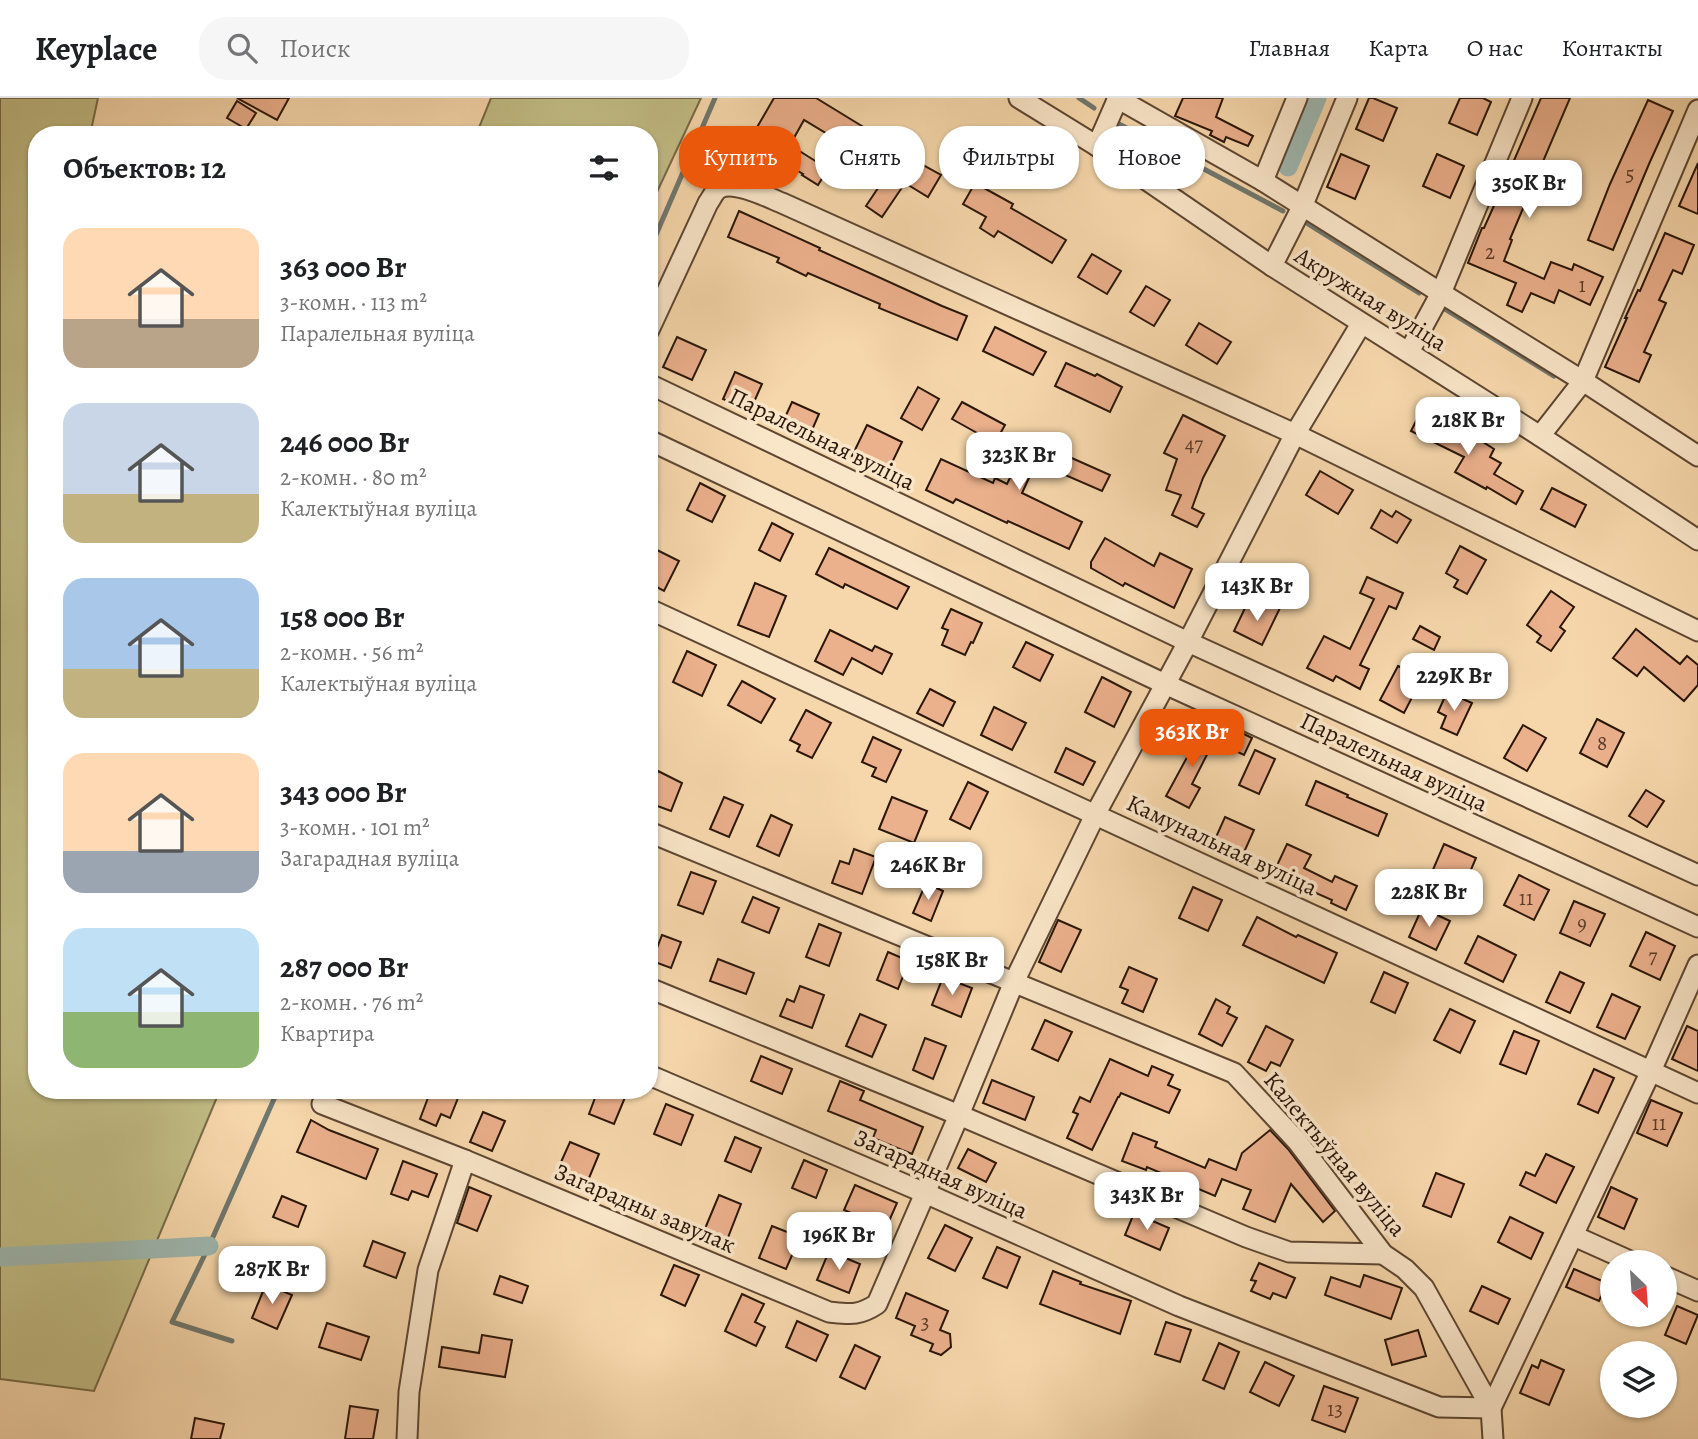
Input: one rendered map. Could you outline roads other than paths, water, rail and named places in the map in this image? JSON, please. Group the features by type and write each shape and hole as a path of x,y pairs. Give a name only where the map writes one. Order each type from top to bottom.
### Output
{"street":[{"name":"Акружная вуліца","path":"1019,98 1093,144"},
{"path":"1106,126 1118,98 1263,181 1698,456"},
{"path":"1263,181 1297,98"},
{"path":"1272,266 1302,207 1348,98"},
{"path":"1409,352 1441,293 1522,98"},
{"path":"1540,436 1583,381 1698,110"},
{"path":"658,311 708,203 717,190 729,186 748,190 1295,434 1698,631"},
{"name":"Акружная вуліца","path":"1160,189 1272,266 1698,540"},
{"name":"Загарадны завулак","path":"322,1104 465,1160 829,1312 863,1313 877,1304 1014,982 1096,813 1295,434 1361,324"},
{"name":"Паралельная вуліца","path":"658,388 1188,642 1698,875"},
{"name":"Паралельная вуліца","path":"658,444 1165,684 1698,927"},
{"name":"Камунальная вуліца","path":"658,613 1698,1093"},
{"name":"Калектыўная вуліца","path":"658,836 1234,1073 1297,1141 1383,1254 1405,1269 1424,1288 1491,1408"},
{"path":"1493,1439 1491,1408 1574,1236 1698,965"},
{"path":"658,992 1246,1237 1289,1252 1383,1254"},
{"name":"Загарадная вуліца","path":"658,1079 1179,1306 1439,1407 1491,1408"},
{"path":"407,1439 409,1392 428,1270 465,1160"},
{"path":"1574,1236 1605,1250"},
{"path":"1677,1282 1698,1291"}],"waterway":[{"path":"658,230 715,98"},
{"path":"1079,98 1094,108"},
{"path":"1288,167 1317,98"},
{"path":"1119,124 1283,211"},
{"path":"1308,224 1419,293"},
{"path":"1445,309 1554,376"},
{"path":"232,1341 172,1322 274,1099"},
{"path":"0,1257 209,1246"}]}
